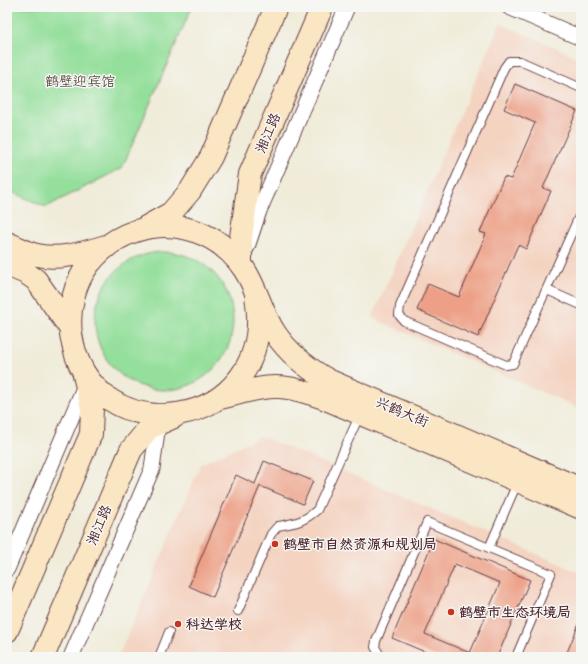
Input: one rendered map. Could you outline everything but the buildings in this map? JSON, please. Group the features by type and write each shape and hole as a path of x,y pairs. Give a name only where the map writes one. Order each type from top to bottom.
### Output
{"main road":[{"path":"7,631 91,434 92,408 84,375 76,355 70,328 72,301 79,282 89,264 108,246 125,235 145,228 171,212 190,191 212,157 276,7"},
{"name":"湘江路","path":"241,265 241,237 250,174 322,7"},
{"path":"84,375 100,390 123,407 151,415 180,415 207,406 219,398 240,378 254,353 259,325 256,296 251,282 241,265 226,248 201,233 173,226 145,228"},
{"path":"7,243 34,254 58,257 82,254 108,246"},
{"path":"7,265 26,273 36,280 70,328"},
{"name":"兴鹤大街","path":"256,296 275,333 289,352 307,368 328,380 581,489"},
{"name":"兴鹤大街","path":"219,398 252,390 278,386 296,389 321,397 581,508"},
{"name":"湘江路","path":"43,657 130,450 149,428 180,415"}],"street":[{"path":"241,265 259,211 347,7"},
{"path":"508,7 581,38"},
{"path":"7,570 84,375"},
{"path":"71,657 152,469 158,424"}],"lane":[{"path":"581,88 520,61 509,61 504,68 400,306 399,315 404,321 506,365 513,364 581,212"},
{"path":"547,290 581,305"},
{"path":"238,611 271,534 278,526 297,524 307,519 317,510 360,414"},
{"path":"489,548 518,481"},
{"path":"381,657 375,647 376,641 427,522 551,574 516,657"},
{"path":"159,657 169,632"}],"shaded area":[{"path":"500,23 581,59 581,409 372,318"},
{"path":"261,436 581,573 581,657 118,657 201,464"}],"green space":[{"name":"鹤壁迎宾馆","path":"7,7 192,7 122,168 46,207 7,190"},
{"path":"164,252 184,255 196,260 213,272 225,289 230,301 233,321 230,341 225,353 213,370 196,382 184,387 164,390 144,387 132,382 115,370 103,353 98,341 95,321 98,301 103,289 115,272 132,260 144,255"}],"place":[{"name":"鹤壁市自然资源和规划局","path":"275,544"},
{"name":"鹤壁市生态环境局","path":"451,612"},
{"name":"科达学校","path":"178,624"}]}
